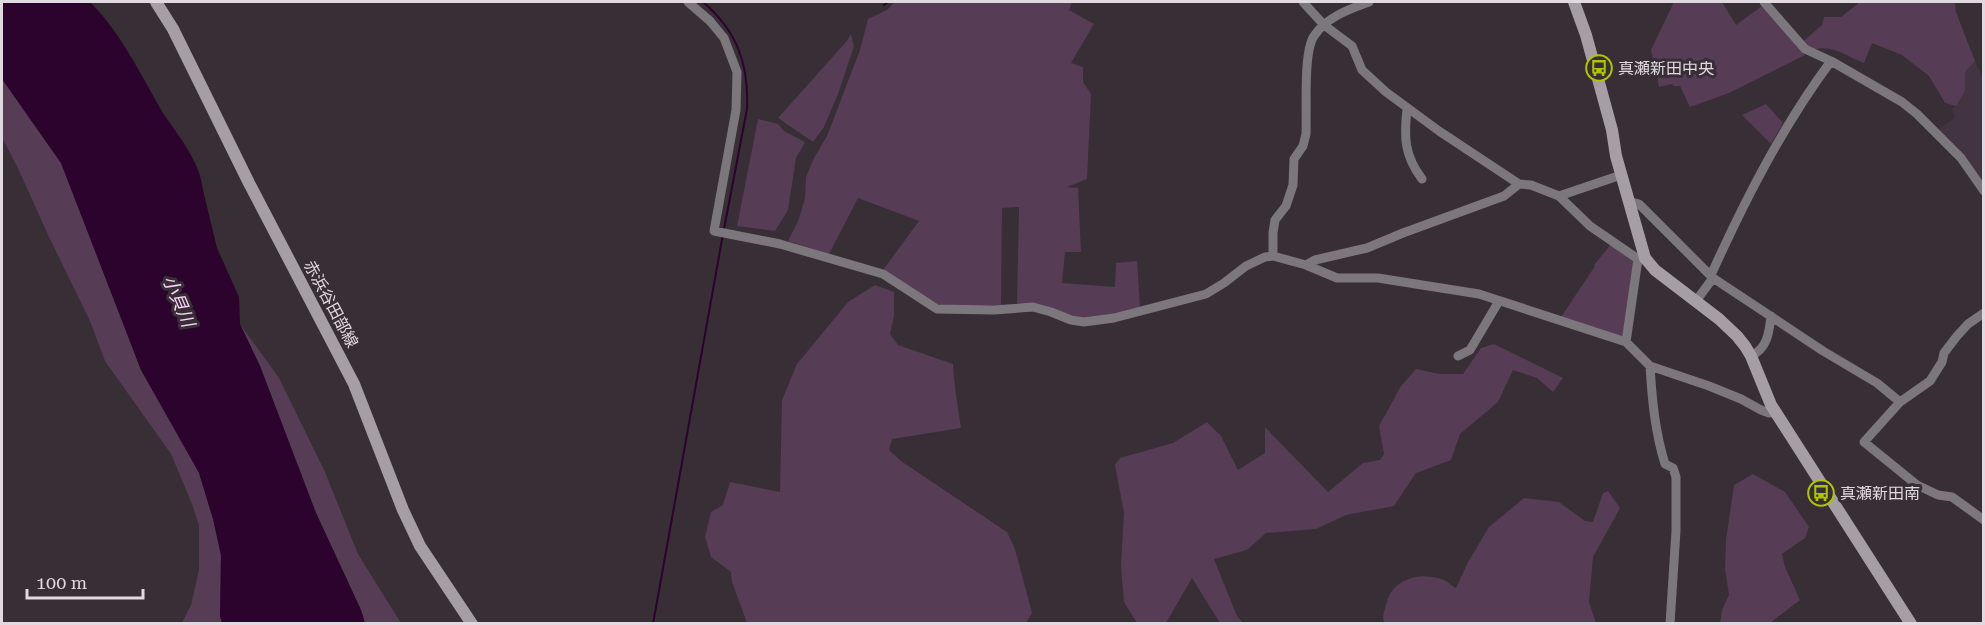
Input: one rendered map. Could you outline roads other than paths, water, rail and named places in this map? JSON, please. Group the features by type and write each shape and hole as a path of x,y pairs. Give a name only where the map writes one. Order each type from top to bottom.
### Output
{"street":[{"name":"赤浜谷田部線","path":"156,2 354,384 403,510 420,546 472,624"},
{"path":"688,2 710,21 724,38 737,72 736,110 714,231 780,244 883,274 937,309 994,310 1033,307 1084,322 1114,318 1206,294 1252,263 1273,256 1306,265 1337,278 1378,278 1479,294 1626,342 1650,366 1709,386 1761,410 1775,412"},
{"path":"1303,2 1324,25 1352,46 1362,70 1407,109 1519,184 1531,185 1559,196 1590,226 1641,258 1737,336 1751,356 1775,412 1911,624"},
{"path":"1273,256 1275,220 1286,206 1293,185 1294,159 1303,146 1306,134 1309,45 1324,25 1342,12 1370,2"},
{"path":"1574,2 1586,35 1609,120 1641,258 1626,342"},
{"path":"1764,2 1805,49 1832,61 1902,102 1917,114 1961,158 1983,191"},
{"path":"1696,301 1712,276 1732,228 1766,161 1805,96 1832,61"},
{"path":"1407,109 1404,132 1408,152 1413,167 1422,179"},
{"path":"1559,196 1621,175"},
{"path":"1306,265 1315,260 1367,248 1504,196 1519,184"},
{"path":"1628,201 1639,204 1712,276 1823,351 1877,383 1900,402"},
{"path":"1458,356 1470,350 1499,301"},
{"path":"1983,314 1968,324 1957,336 1944,353 1942,362 1930,381 1900,402 1864,442 1917,485 1938,495 1952,497 1983,520"},
{"path":"1751,356 1765,343 1771,316"},
{"path":"1650,366 1653,412 1661,451 1665,464 1673,468 1676,477 1677,531 1670,624"}],"water":[{"name":"小貝川","path":"2,2 90,2 121,41 163,113 183,141 197,166 217,248 239,297 240,324 260,366 316,513 365,623 222,623 220,616 221,555 199,473 141,370 61,163 2,79"}],"waterway":[{"path":"703,2 715,13 732,37 746,77 747,109 724,229"},
{"path":"884,5 888,2"},
{"path":"653,624 723,234"}],"place":[{"name":"真瀬新田中央","path":"1599,68"},
{"name":"真瀬新田南","path":"1821,493"}]}
